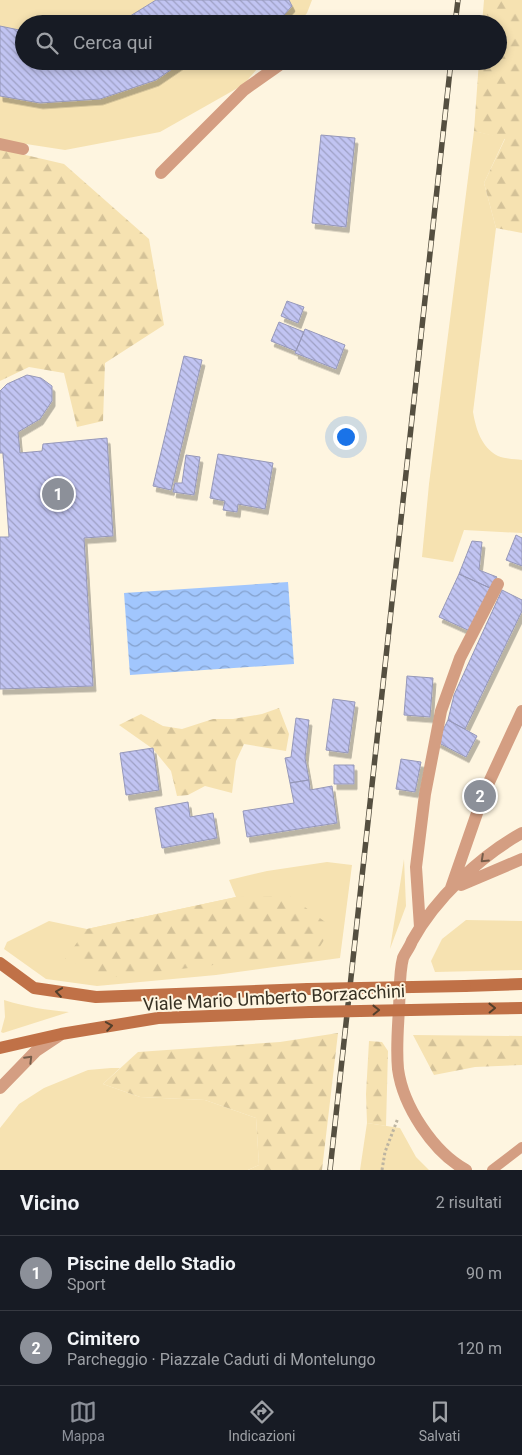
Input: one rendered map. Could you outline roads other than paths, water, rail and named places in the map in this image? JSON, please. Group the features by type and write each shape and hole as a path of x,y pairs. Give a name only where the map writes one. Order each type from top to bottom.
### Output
{"main road":[{"name":"Viale Mario Umberto Borzacchini","path":"0,963 34,988 96,997 308,989 522,984"},
{"name":"Viale Mario Umberto Borzacchini","path":"0,1048 61,1034 158,1018 310,1012 522,1008"}],"street":[{"path":"161,173 244,90 273,70"},
{"path":"0,144 23,148"},
{"path":"420,927 416,867 425,794 441,711 460,658 498,584"},
{"path":"450,891 484,793 522,711"},
{"path":"466,1170 434,1145 408,1101 398,1070 397,1039 400,981 404,958 420,927 450,891 494,850 522,832"},
{"path":"450,891 522,859"},
{"path":"0,1088 36,1051 61,1034"}],"lane":[{"path":"492,1170 522,1147"}],"water":[{"path":"288,582 294,664 130,675 124,593"}],"railway":[{"path":"456,15 458,0"},
{"path":"330,1170 450,70"}],"place":[{"name":"Piscine dello Stadio","path":"58,494"},
{"name":"Cimitero","path":"480,796"}]}
